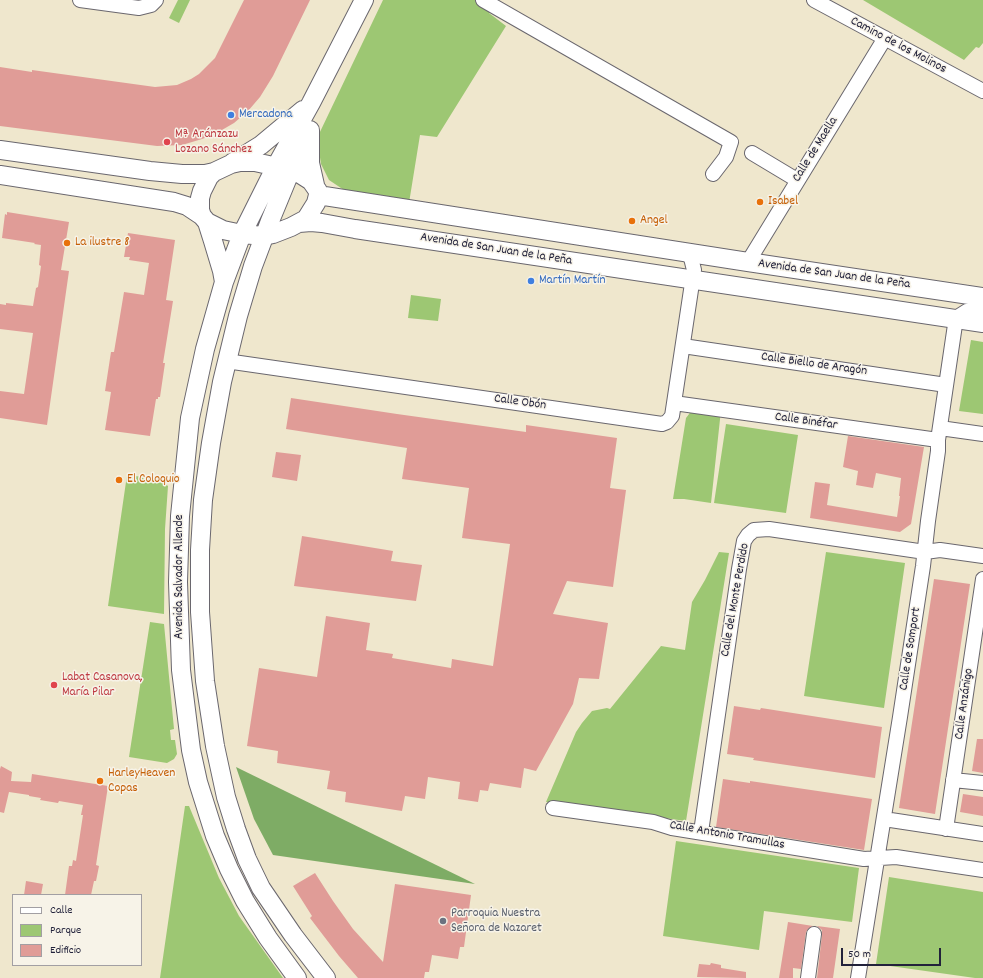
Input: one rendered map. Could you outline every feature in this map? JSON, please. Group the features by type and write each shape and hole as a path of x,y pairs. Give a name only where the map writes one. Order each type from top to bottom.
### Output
{"main road":[{"path":"284,168 311,103 364,0"},
{"path":"0,150 171,174 198,174 214,172 231,164 261,145 311,103"},
{"path":"311,103 309,142 310,163 316,190"},
{"name":"Avenida de San Juan de la Peña","path":"0,175 174,202 187,206 204,219 223,230 242,234 264,236 282,232 299,223 310,214 316,203 316,190 307,178 284,168 251,162 231,164"},
{"name":"Avenida Salvador Allende","path":"284,168 242,234 224,282 199,372 190,418 182,490 178,589 184,697 191,750 203,800 226,862 245,901 262,930 297,978"},
{"name":"Avenida Salvador Allende","path":"284,168 264,236 246,289 226,361 215,416 206,474 201,523 201,643 205,681 220,774 243,850 261,888 293,935 326,978"},
{"path":"214,172 209,177 202,191 200,204 218,256 224,282"},
{"name":"Avenida de San Juan de la Peña","path":"316,190 686,253 983,297"},
{"name":"Avenida de San Juan de la Peña","path":"299,223 322,223 983,323"}],"street":[{"path":"80,0 140,8 151,5 156,0"},
{"path":"483,0 731,142 726,157 713,174"},
{"name":"Camino de los Molinos","path":"814,0 983,91"},
{"name":"Calle de Maella","path":"748,262 885,38"},
{"path":"752,153 797,180"},
{"path":"686,253 693,263 693,279"},
{"name":"Calle Obón","path":"226,361 662,424 670,420 674,403 693,279"},
{"path":"956,318 967,311 983,309"},
{"name":"Calle de Somport","path":"860,978 877,858 925,552 939,434 956,318"},
{"name":"Calle Biello de Aragón","path":"683,346 946,385"},
{"name":"Calle Binéfar","path":"674,403 939,434 983,434"},
{"name":"Calle del Monte Perdido","path":"701,832 739,570 744,542 748,535 754,530 769,529 925,552 940,550 983,556"},
{"name":"Calle Anzánigo","path":"946,829 983,579"},
{"path":"953,780 983,784"},
{"name":"Calle Antonio Tramullas","path":"553,808 653,822 672,828 864,859 896,857 983,870"},
{"path":"884,819 983,834"},
{"path":"808,978 814,934"}],"green space":[{"path":"178,0 190,0 179,23 169,18"},
{"path":"383,0 496,0 489,13 506,26 437,137 420,135 409,203 344,190 329,180 321,164 319,151 319,134"},
{"path":"863,0 983,0 983,43 979,48 976,47 964,60"},
{"path":"411,295 441,299 438,321 408,318"},
{"path":"971,340 983,342 983,414 959,411"},
{"path":"695,406 721,410 711,503 673,499 686,418"},
{"path":"726,424 798,435 786,513 714,503"},
{"path":"127,475 159,479 168,486 165,529 164,614 108,606"},
{"path":"719,552 729,553 686,821 546,802 576,732 592,711 607,708 610,709 661,646 685,650 692,602"},
{"path":"826,552 905,563 884,708 804,696"},
{"path":"150,622 164,624 174,729 170,730 171,740 175,740 177,754 174,759 167,763 129,757"},
{"path":"236,767 475,884 273,855 254,819"},
{"path":"185,806 189,806 219,878 239,916 283,978 160,978"},
{"path":"676,841 859,868 852,922 764,911 759,950 663,936"},
{"path":"889,877 983,892 983,978 876,964"}],"building":[{"path":"244,0 310,0 273,76 260,97 248,111 234,123 215,134 182,145 157,146 0,126 0,67 155,87 177,85 199,74 215,58"},
{"path":"7,212 69,222 61,270 69,271 47,425 0,418 0,391 24,394 33,333 0,329 0,304 6,305 6,303 33,306 41,266 39,265 41,245 2,238 5,214 7,215"},
{"path":"128,233 175,240 166,300 173,301 163,363 165,363 160,397 156,399 150,436 105,430 111,392 105,391 111,352 114,352 124,292 144,295 149,263 129,260 130,257 124,257"},
{"path":"291,398 526,432 526,425 617,438 610,488 626,490 613,587 567,581 553,614 608,623 599,679 579,678 573,704 536,771 524,768 521,788 490,783 488,791 480,790 478,802 458,799 460,782 428,777 425,799 405,796 402,811 345,802 346,792 327,789 330,771 277,763 278,751 247,746 259,668 317,677 326,616 370,623 366,650 393,654 392,658 451,668 452,659 493,666 510,544 462,538 469,488 402,479 407,448 286,429"},
{"path":"848,436 924,447 911,524 900,532 810,518 815,482 830,484 827,505 897,517 901,478 876,473 873,488 856,485 858,471 843,467"},
{"path":"276,452 301,455 297,481 272,477"},
{"path":"302,536 393,551 391,561 422,565 416,601 294,586"},
{"path":"934,579 970,584 935,814 899,808"},
{"path":"734,706 760,710 761,708 882,727 875,778 753,760 754,758 727,754"},
{"path":"977,739 983,739 983,773 972,771"},
{"path":"1,766 12,772 11,781 31,782 32,774 108,786 96,865 99,866 91,894 65,894 69,866 72,866 73,860 76,861 83,815 81,815 83,805 59,801 58,803 40,800 41,798 9,792 4,813 0,812"},
{"path":"723,779 750,783 750,781 872,799 864,850 716,827"},
{"path":"963,794 983,797 983,816 960,812"},
{"path":"315,873 353,929 383,962 395,884 471,895 464,947 460,947 458,959 432,955 429,972 425,972 424,978 358,978 310,918 312,916 293,886"},
{"path":"26,881 43,884 41,894 24,894"},
{"path":"788,922 813,926 806,932 801,969 793,968 793,978 779,978"},
{"path":"817,926 840,929 833,978 817,978 822,930"},
{"path":"711,963 721,965 721,968 746,972 746,978 697,977 699,964 710,965"}],"place":[{"name":"Mercadona","path":"231,115"},
{"name":"Mª Aránzazu Lozano Sánchez","path":"167,142"},
{"name":"Isabel","path":"760,202"},
{"name":"Angel","path":"632,221"},
{"name":"La ilustre 8","path":"67,243"},
{"name":"Martín Martín","path":"531,281"},
{"name":"El Coloquio","path":"119,480"},
{"name":"Labat Casanova, María Pilar","path":"54,685"},
{"name":"HarleyHeaven Copas","path":"100,781"},
{"name":"Parroquia Nuestra Señora de Nazaret","path":"443,921"}]}
